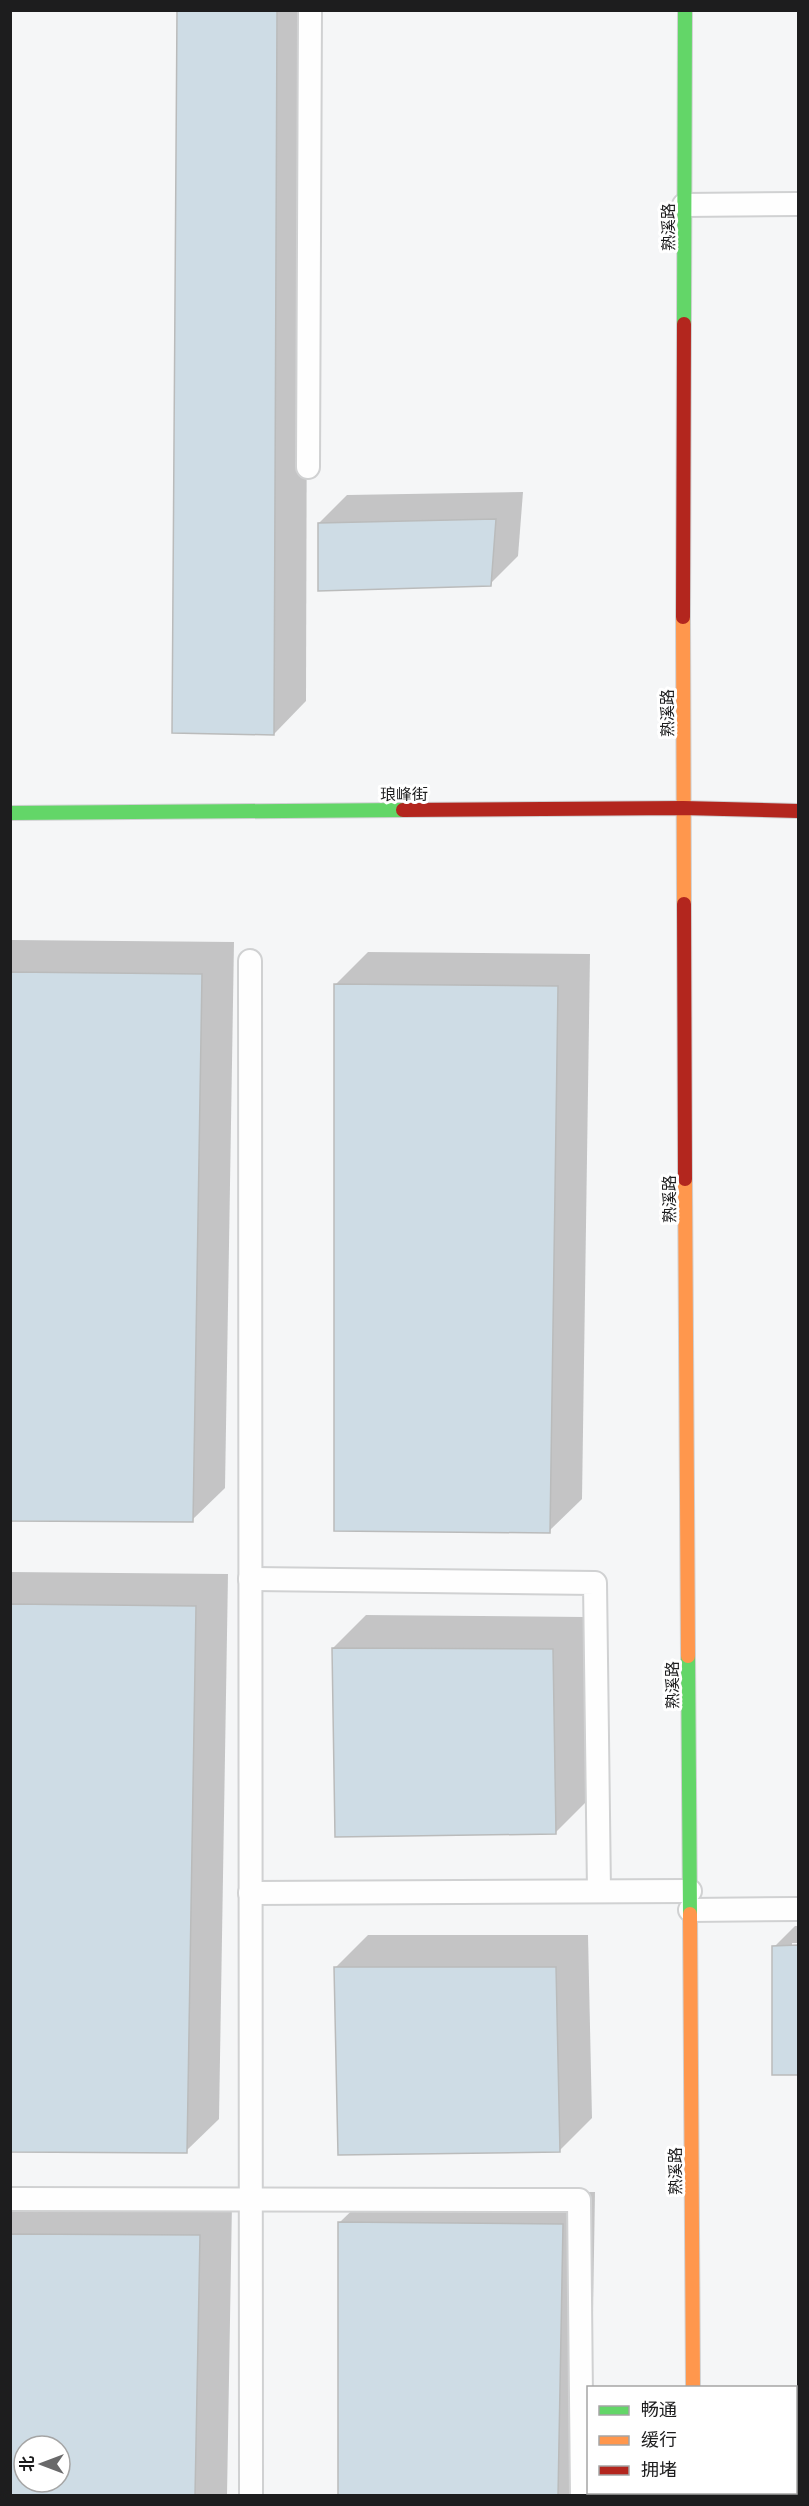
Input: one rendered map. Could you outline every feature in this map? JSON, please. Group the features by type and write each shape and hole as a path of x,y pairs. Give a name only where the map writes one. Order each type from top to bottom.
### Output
{"street":[{"name":"熟溪路","path":"684,10 683,808 693,2386"},
{"name":"琅峰街","path":"10,813 683,808 798,811"}],"lane":[{"path":"308,467 310,10"},
{"path":"684,205 798,204"},
{"path":"250,961 251,2496"},
{"path":"250,1579 595,1582 599,1892"},
{"path":"250,1893 599,1892 798,1909"},
{"path":"10,2199 579,2200 582,2496"}],"building":[{"path":"177,10 277,10 274,735 172,733"},
{"path":"496,519 491,586 318,591 318,523"},
{"path":"10,972 202,974 193,1522 10,1521"},
{"path":"334,984 558,986 550,1533 334,1531"},
{"path":"10,1604 196,1606 187,2153 10,2152"},
{"path":"332,1648 553,1649 556,1834 335,1837"},
{"path":"798,1945 798,2075 772,2075 772,1946"},
{"path":"334,1967 556,1967 560,2152 338,2155"},
{"path":"338,2222 563,2224 558,2496 338,2496"},
{"path":"10,2234 200,2235 195,2496 10,2496"}],"traffic: fast":[{"path":"684,324 685,10"},
{"path":"10,813 403,810"},
{"path":"688,1656 690,1914"}],"traffic: slow":[{"path":"683,617 684,904"},
{"path":"685,1179 688,1656"},
{"path":"690,1914 693,2386"}],"traffic: jam":[{"path":"683,617 684,324"},
{"path":"403,810 683,808 798,811"},
{"path":"684,904 685,1179"}]}
